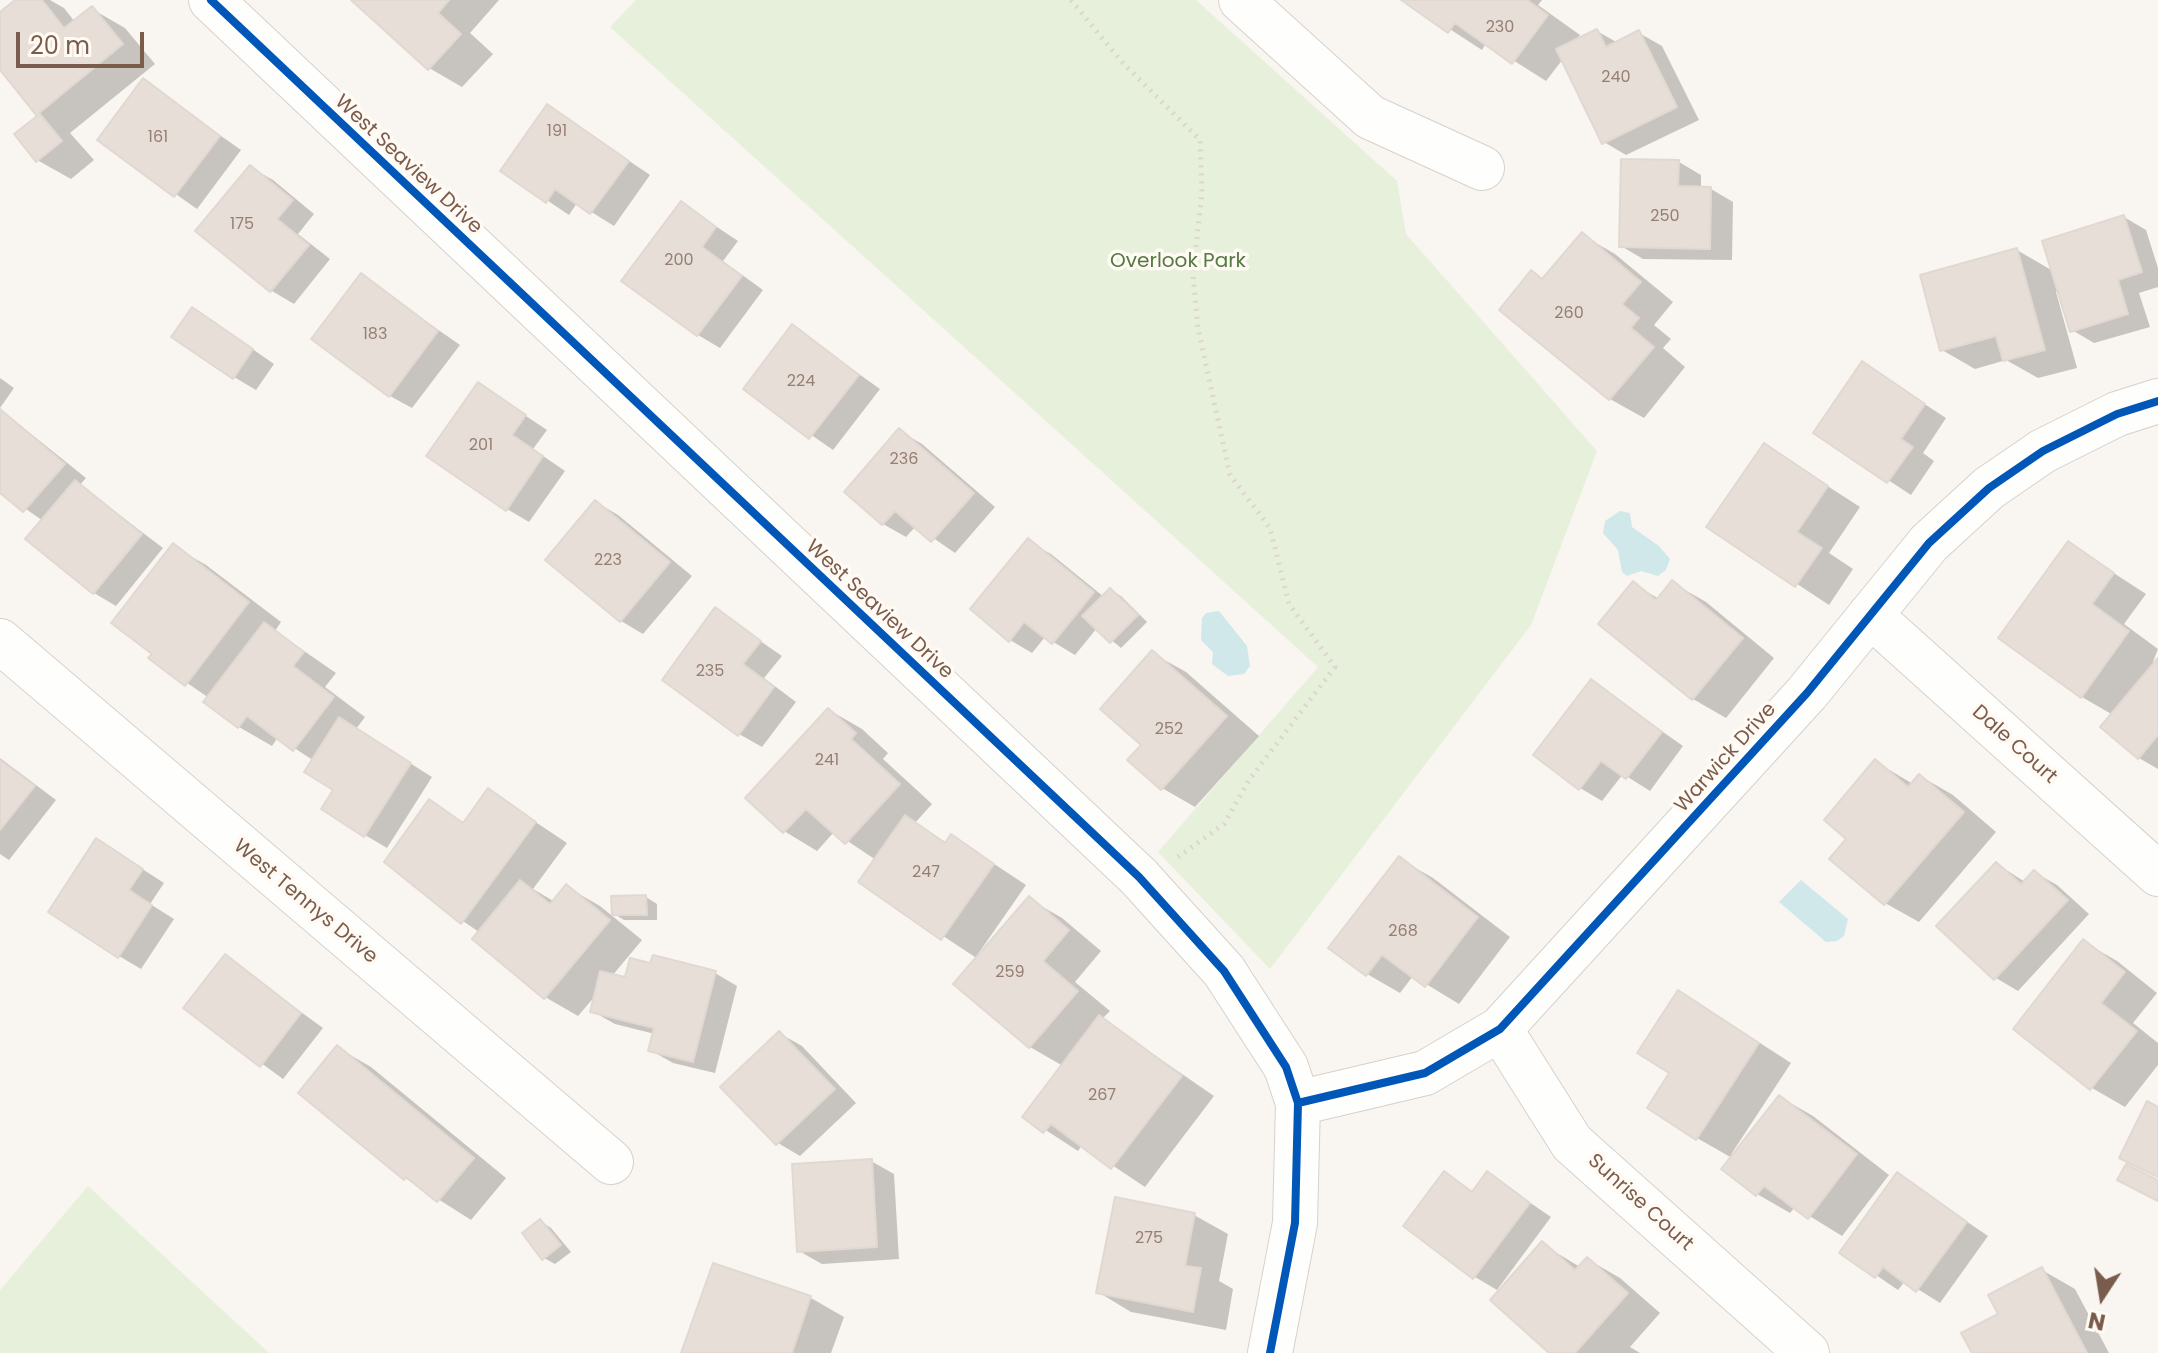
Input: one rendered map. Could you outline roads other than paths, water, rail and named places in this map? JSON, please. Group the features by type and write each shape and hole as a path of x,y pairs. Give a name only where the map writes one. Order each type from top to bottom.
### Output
{"street":[{"path":"1241,0 1370,117 1482,168"},
{"name":"West Seaview Drive","path":"216,2 1146,886 1224,971 1286,1067 1298,1103 1295,1223 1270,1353"},
{"name":"Warwick Drive","path":"1298,1103 1425,1073 1500,1029 1807,693 1929,543 1989,488 2043,451 2117,414 2158,401"},
{"name":"Dale Court","path":"1870,615 2158,874"},
{"name":"West Tennys Drive","path":"0,641 611,1162"},
{"name":"Sunrise Court","path":"1500,1029 1572,1143 1807,1353"}],"water":[{"path":"1620,511 1630,513 1632,527 1659,546 1670,559 1666,570 1658,576 1641,571 1627,576 1622,572 1618,550 1603,533 1605,521"},
{"path":"1219,611 1247,646 1250,666 1244,674 1228,676 1212,664 1213,652 1201,640 1202,618 1206,613"},
{"path":"1801,880 1848,919 1844,936 1837,941 1826,942 1779,902"}],"park label":[{"name":"Overlook Park","path":"1178,262"}]}
